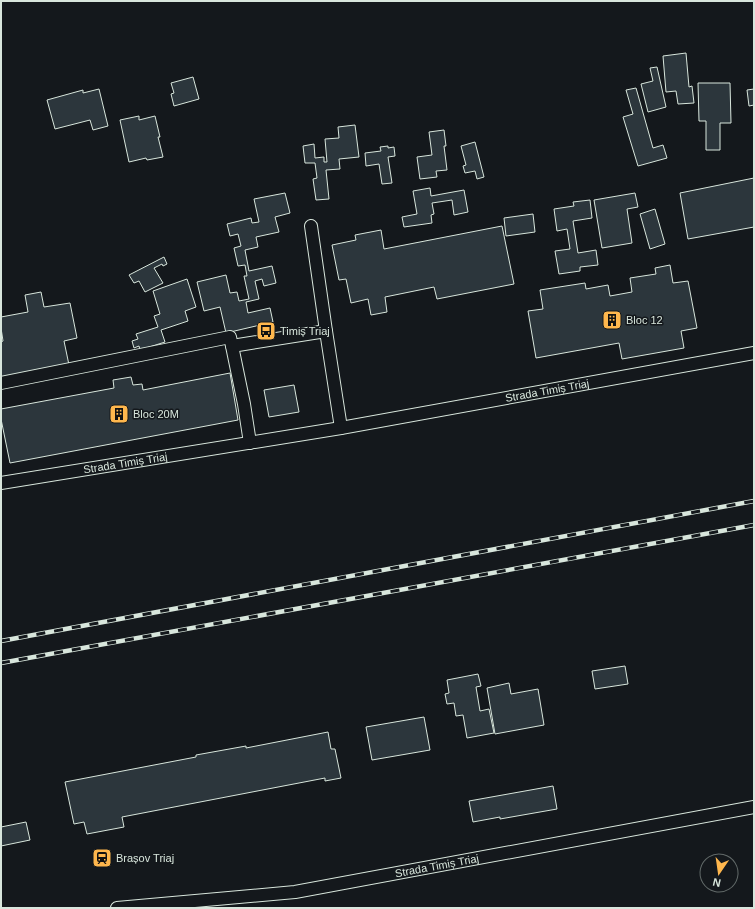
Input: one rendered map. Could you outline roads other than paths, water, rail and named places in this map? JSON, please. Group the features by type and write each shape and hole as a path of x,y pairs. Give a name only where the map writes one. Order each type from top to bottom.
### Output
{"lane":[{"path":"310,226 341,428"},
{"path":"232,346 326,331"},
{"path":"1,383 230,337 244,404 250,443"},
{"name":"Strada Timiș Triaj","path":"1,483 341,428 754,353"},
{"name":"Strada Timiș Triaj","path":"117,908 295,892 754,807"}],"railway":[{"path":"1,641 754,501"},
{"path":"1,663 754,525"}],"place":[{"name":"Bloc 12","path":"612,320"},
{"name":"Timiș Triaj","path":"266,331"},
{"name":"Bloc 20M","path":"119,414"},
{"name":"Brașov Triaj","path":"102,858"}]}
